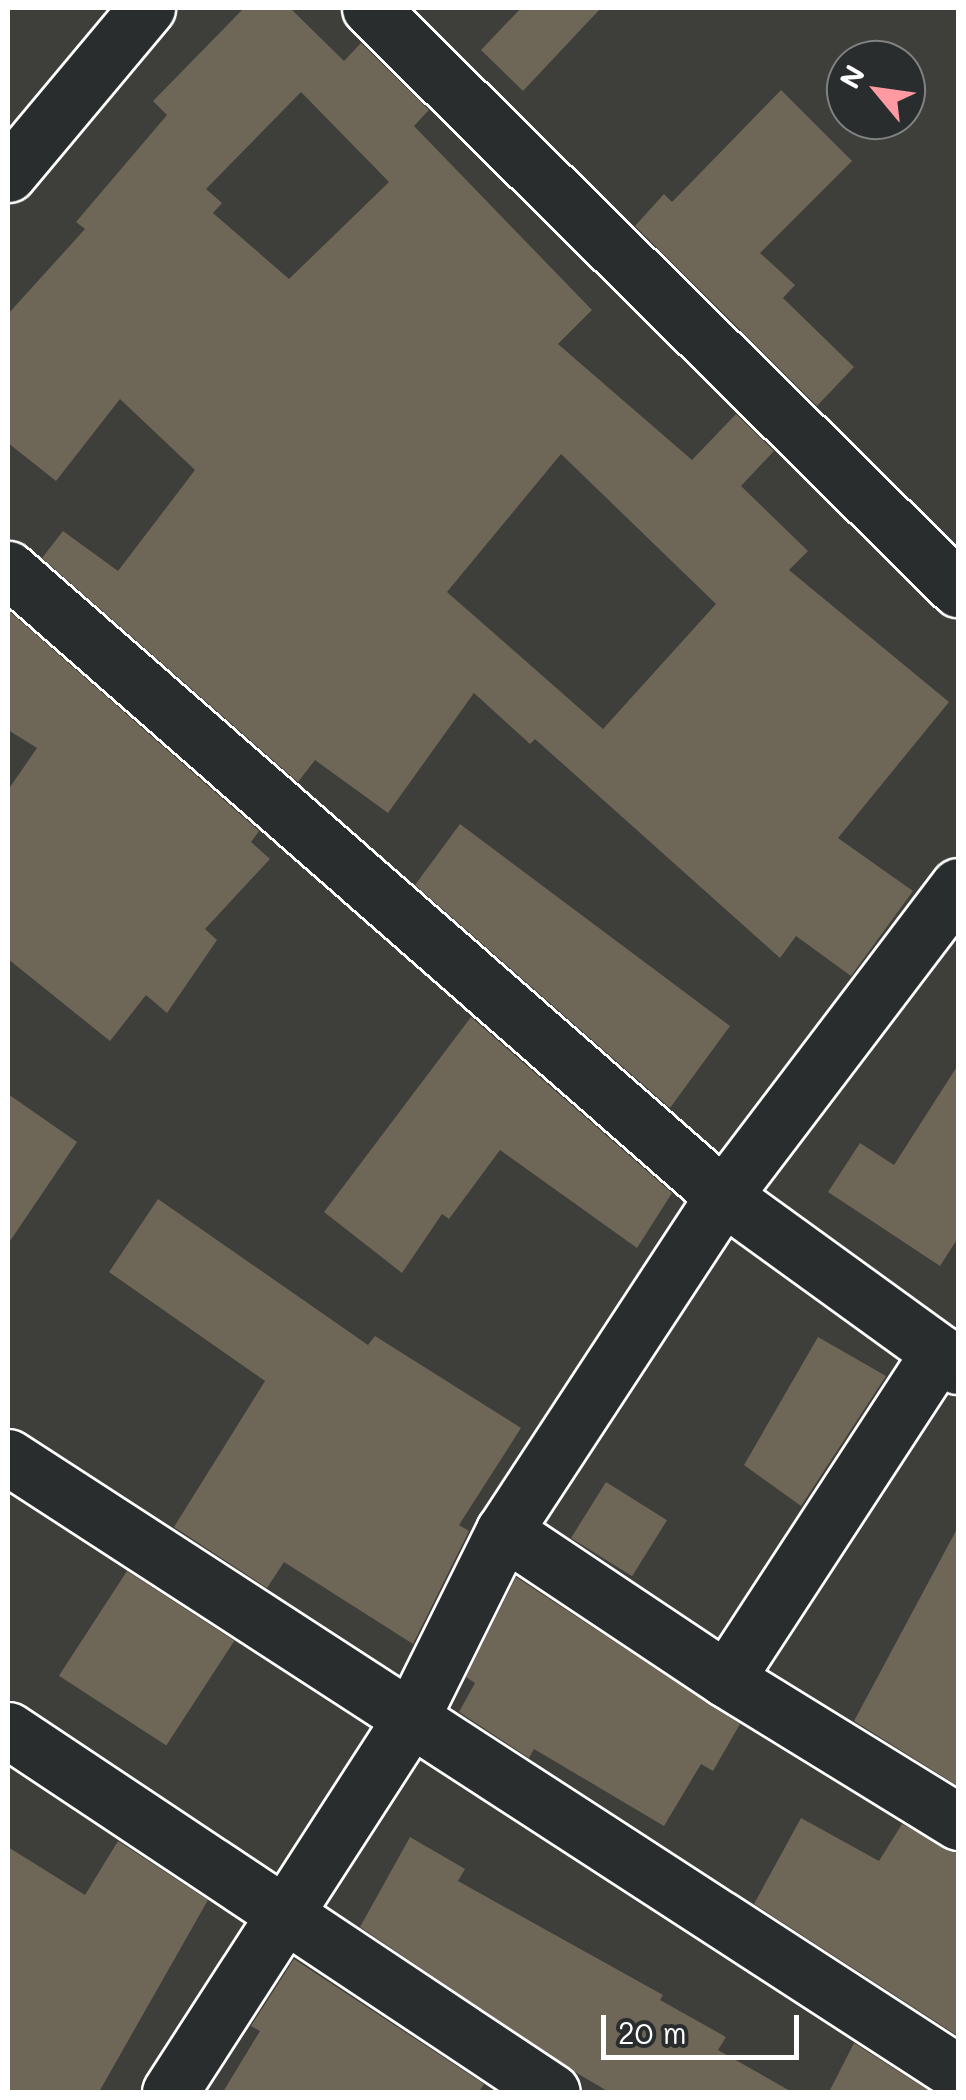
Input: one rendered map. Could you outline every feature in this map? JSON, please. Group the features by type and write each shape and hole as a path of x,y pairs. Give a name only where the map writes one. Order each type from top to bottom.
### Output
{"street":[{"path":"8,174 147,8"},
{"path":"370,8 958,588"},
{"path":"8,569 723,1196 949,1359 726,1679"},
{"path":"170,2092 410,1720 504,1531 723,1196 958,886"},
{"path":"8,1456 958,2072"},
{"path":"504,1531 726,1679 958,1822"},
{"path":"8,1730 552,2092"}],"building":[{"path":"244,8 290,8 344,61 361,43 429,110 414,126 592,310 558,344 692,460 736,414 774,451 741,486 808,551 789,570 949,702 838,838 913,891 851,976 796,936 780,958 535,739 530,744 474,693 388,813 315,760 298,782 42,558 63,531 118,571 195,470 120,399 56,481 8,443 8,314 85,229 76,222 167,115 153,101","holes":["301,92 389,182 289,279 213,213 222,203 206,189","561,454 716,604 603,729 447,592"]},
{"path":"521,8 601,8 523,91 481,50"},
{"path":"781,90 826,135 826,140 831,140 852,161 760,253 795,285 783,298 854,367 817,406 635,226 664,194 672,202"},
{"path":"8,610 259,831 251,842 270,859 205,929 217,940 167,1013 146,995 110,1041 8,959 8,790 37,748 8,730"},
{"path":"460,824 730,1026 670,1108 415,885"},
{"path":"471,1017 672,1193 637,1248 500,1150 449,1219 442,1214 402,1273 324,1212"},
{"path":"958,1065 958,1238 940,1266 828,1192 860,1143 894,1165"},
{"path":"8,1094 77,1142 8,1244"},
{"path":"158,1199 368,1345 375,1336 521,1428 459,1525 469,1531 413,1644 284,1562 267,1588 174,1527 265,1381 109,1272"},
{"path":"818,1337 886,1376 801,1506 744,1465"},
{"path":"606,1482 667,1520 632,1576 571,1538"},
{"path":"958,1527 958,1786 854,1721"},
{"path":"127,1571 234,1641 166,1746 59,1676"},
{"path":"516,1577 740,1724 713,1771 701,1764 664,1826 534,1749 529,1758 459,1712 475,1683 466,1677"},
{"path":"801,1818 879,1861 902,1824 958,1853 958,2036 754,1904"},
{"path":"410,1837 465,1869 458,1881 663,1995 660,2000 726,2037 718,2050 792,2092 609,2092 575,2072 360,1927"},
{"path":"118,1841 208,1900 99,2092 8,2092 8,1847 85,1895"},
{"path":"294,1959 484,2084 479,2092 223,2092 260,2031 251,2026"},
{"path":"854,2043 931,2092 829,2092"}]}
